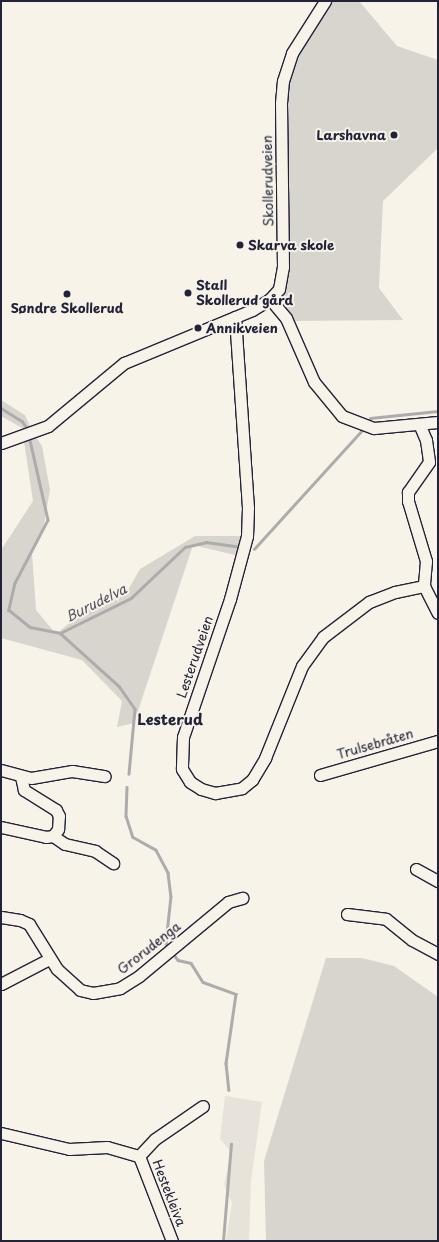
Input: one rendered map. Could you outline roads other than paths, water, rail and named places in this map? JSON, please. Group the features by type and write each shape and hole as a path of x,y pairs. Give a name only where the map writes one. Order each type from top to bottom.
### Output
{"street":[{"name":"Skollerudveien","path":"270,299 279,289 283,267 281,103 283,81 292,53 325,1"},
{"path":"1,444 48,426 124,363 235,317 270,299 286,318 314,382 337,411 361,425 420,426 438,422"},
{"name":"Lesterudveien","path":"235,317 248,508 246,536 230,599 183,737 182,769 190,782 201,790 215,794 242,788 252,780 265,758 302,666 323,637 369,602 395,592 424,586"},
{"path":"420,426 426,440 429,462 408,492 408,501 426,561 424,586 438,613"},
{"name":"Trulsebråten","path":"320,775 438,741"},
{"path":"1,770 21,777 31,778 72,771 105,776"},
{"path":"21,777 24,790 56,810 59,816 58,829 53,836"},
{"path":"1,827 17,828 38,836 53,836 65,844 95,851 112,863"},
{"path":"416,869 438,881"},
{"name":"Grorudenga","path":"1,917 20,920 29,924 49,959 80,990 93,994 107,992 139,976 228,902 242,898"},
{"path":"347,914 386,919 412,940 438,954"},
{"path":"1,984 49,959"},
{"name":"Hestekleiva","path":"139,1156 155,1139 203,1106"},
{"name":"Hestekleiva","path":"1,1133 69,1149 107,1147 139,1156"},
{"name":"Hestekleiva","path":"139,1156 172,1241"}],"waterway":[{"name":"Burudelva","path":"1,408 22,421 27,428"},
{"name":"Burudelva","path":"370,418 438,411"},
{"name":"Burudelva","path":"254,549 364,428"},
{"name":"Burudelva","path":"30,440 48,520 15,583 9,610 30,627 60,633 131,598 185,547 206,542 240,547"},
{"path":"60,633 119,686 135,709 129,774"},
{"path":"127,787 126,816 133,837 156,850 168,873 171,896 166,943 169,948"},
{"path":"172,952 178,960 191,963 203,982 236,994 226,1063 229,1090"},
{"path":"223,1241 231,1144"}],"place":[{"name":"Larshavna","path":"394,135"},
{"name":"Skarva skole","path":"240,245"},
{"name":"Stall Skollerud gård","path":"188,293"},
{"name":"Søndre Skollerud","path":"67,294"},
{"name":"Annikveien","path":"198,328"}],"district":[{"name":"Lesterud","path":"170,719"}]}
